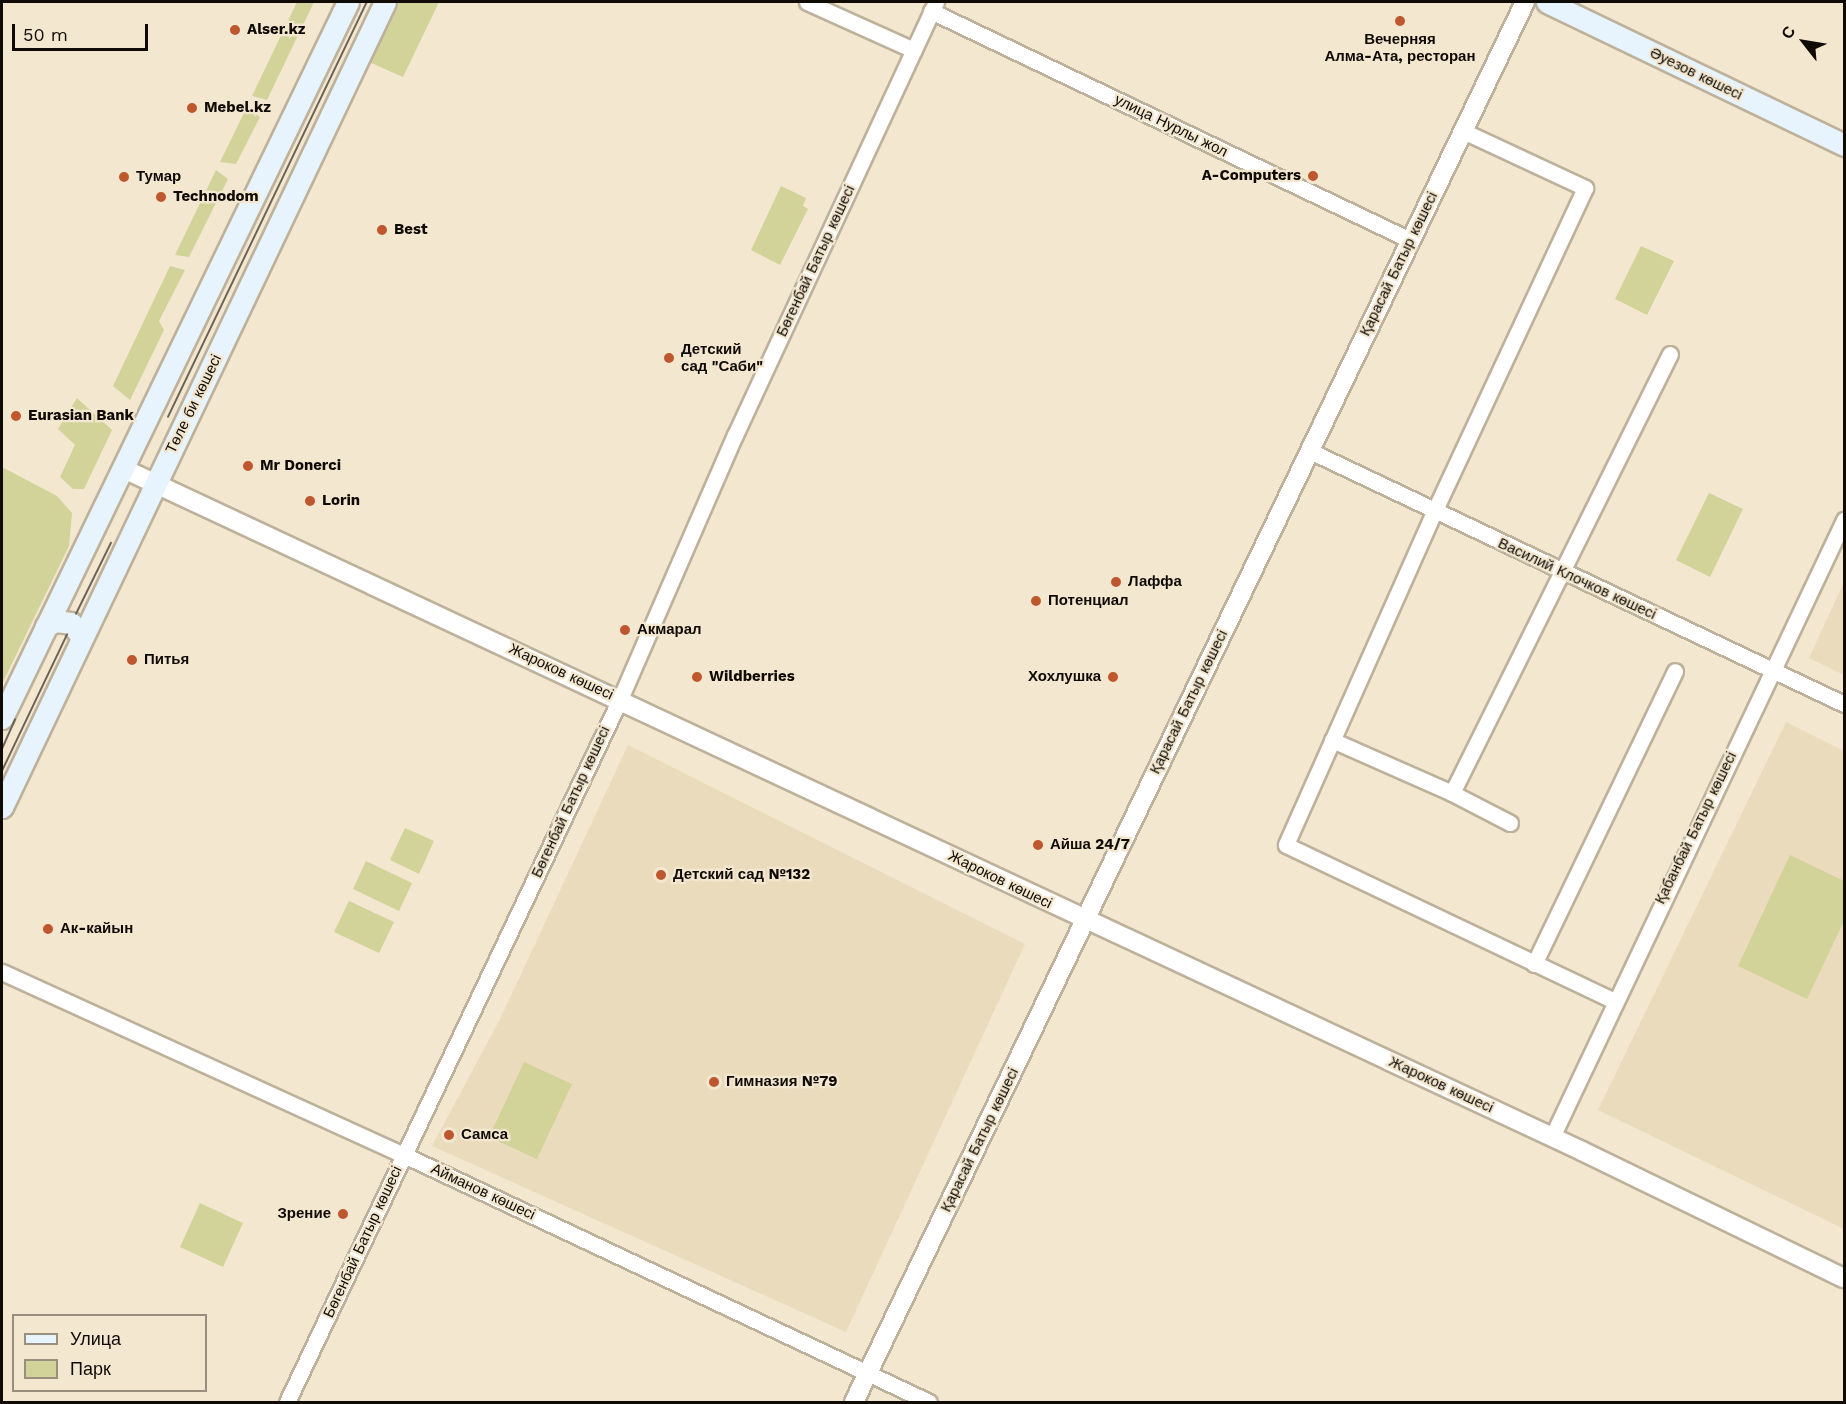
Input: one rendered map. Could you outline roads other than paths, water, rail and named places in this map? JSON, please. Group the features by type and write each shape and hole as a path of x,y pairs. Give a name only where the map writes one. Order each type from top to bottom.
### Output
{"main road":[{"path":"2,718 124,470 348,2"},
{"name":"Төле би көшесі","path":"2,807 385,2"},
{"name":"Әуезов көшесі","path":"1547,2 1845,145"},
{"path":"46,626 55,621 71,623 82,637"}],"street":[{"path":"807,2 914,50"},
{"name":"Қарасай Батыр көшесі","path":"854,1402 1525,2"},
{"name":"Бөгенбай Батыр көшесі","path":"287,1402 620,699 735,435 934,6"},
{"name":"улица Нурлы жол","path":"934,6 1410,240"},
{"path":"1463,131 1585,188 1434,512 1286,845 1613,1000"},
{"path":"1452,794 1670,354"},
{"name":"Василий Клочков көшесі","path":"1310,451 1434,512 1845,704"},
{"name":"Жароков көшесі","path":"124,470 620,699 1085,920 1552,1137 1845,1278"},
{"name":"Қабанбай Батыр көшесі","path":"1552,1137 1613,1000 1845,520"},
{"path":"1534,964 1675,671"},
{"path":"1332,740 1452,794 1510,824"},
{"name":"Айманов көшесі","path":"2,972 404,1155 929,1402"}],"tram line":[{"path":"168,417 367,2"},
{"path":"76,614 111,543"},
{"path":"2,771 67,635"},
{"path":"2,749 15,720"}],"place":[{"name":"Вечерняя Алма-Ата, ресторан","path":"1400,21"},
{"name":"Alser.kz","path":"235,30"},
{"name":"Mebel.kz","path":"192,108"},
{"name":"A-Computers","path":"1313,176"},
{"name":"Тумар","path":"124,177"},
{"name":"Technodom","path":"161,197"},
{"name":"Best","path":"382,230"},
{"name":"Детский сад \"Саби\"","path":"669,358"},
{"name":"Eurasian Bank","path":"16,416"},
{"name":"Mr Donerci","path":"248,466"},
{"name":"Lorin","path":"310,501"},
{"name":"Лаффа","path":"1116,582"},
{"name":"Потенциал","path":"1036,601"},
{"name":"Акмарал","path":"625,630"},
{"name":"Питья","path":"132,660"},
{"name":"Wildberries","path":"697,677"},
{"name":"Хохлушка","path":"1113,677"},
{"name":"Айша 24/7","path":"1038,845"},
{"name":"Детский сад №132","path":"661,875"},
{"name":"Ак-кайын","path":"48,929"},
{"name":"Гимназия №79","path":"714,1082"},
{"name":"Самса","path":"449,1135"},
{"name":"Зрение","path":"343,1214"}]}
